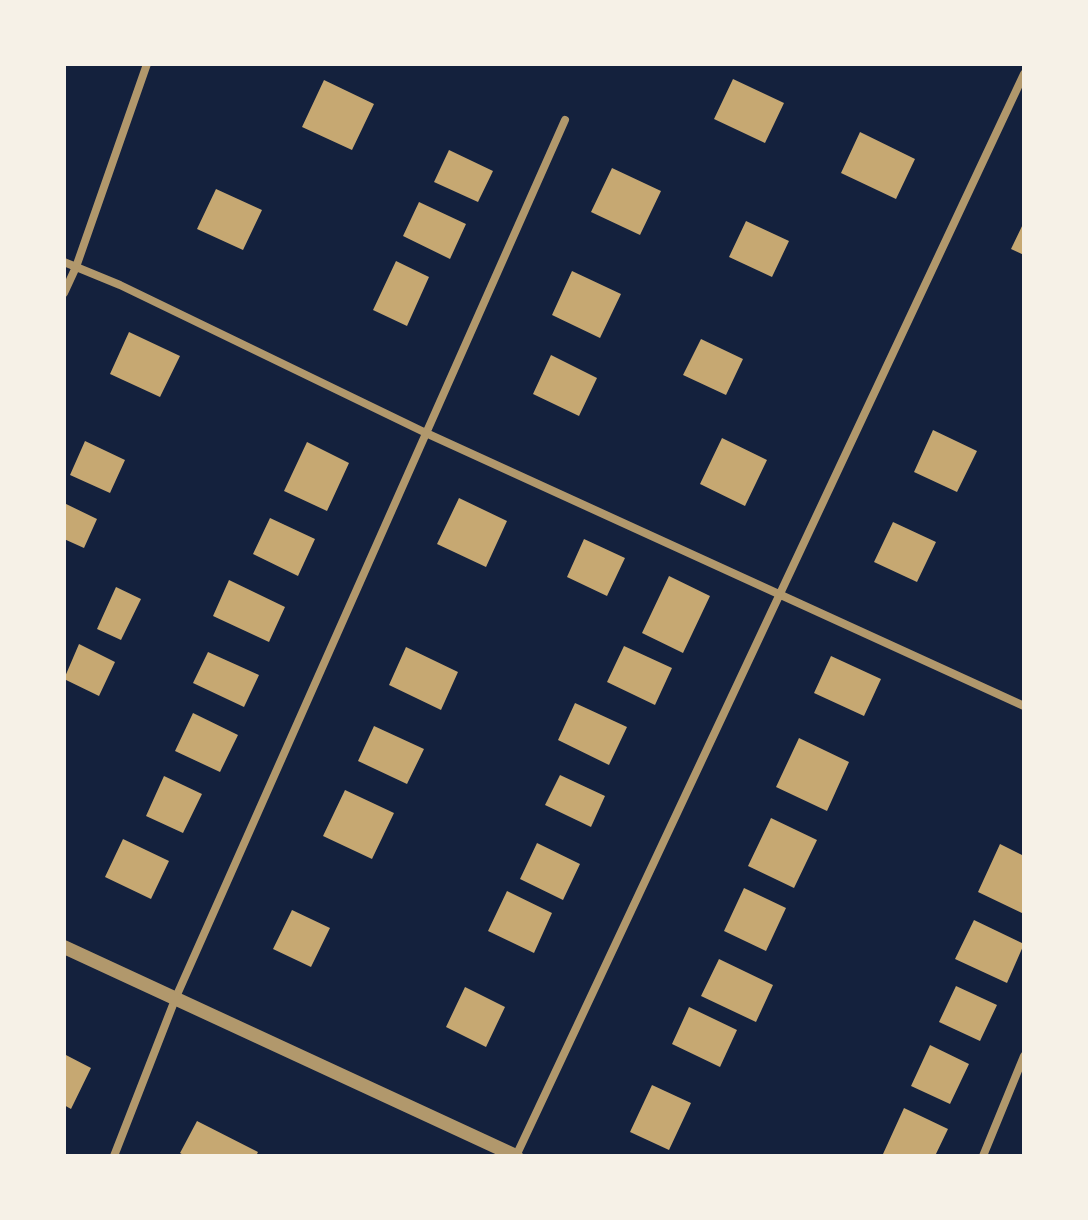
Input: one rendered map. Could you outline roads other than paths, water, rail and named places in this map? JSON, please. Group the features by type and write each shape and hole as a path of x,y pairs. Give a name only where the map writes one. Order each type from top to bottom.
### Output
{"street":[{"path":"64,293 76,267 147,64"},
{"path":"64,947 516,1156 1024,74"},
{"path":"114,1156 176,997 565,120"},
{"path":"64,262 120,285 426,433 777,596 1024,706"},
{"path":"983,1156 1024,1056"}]}
